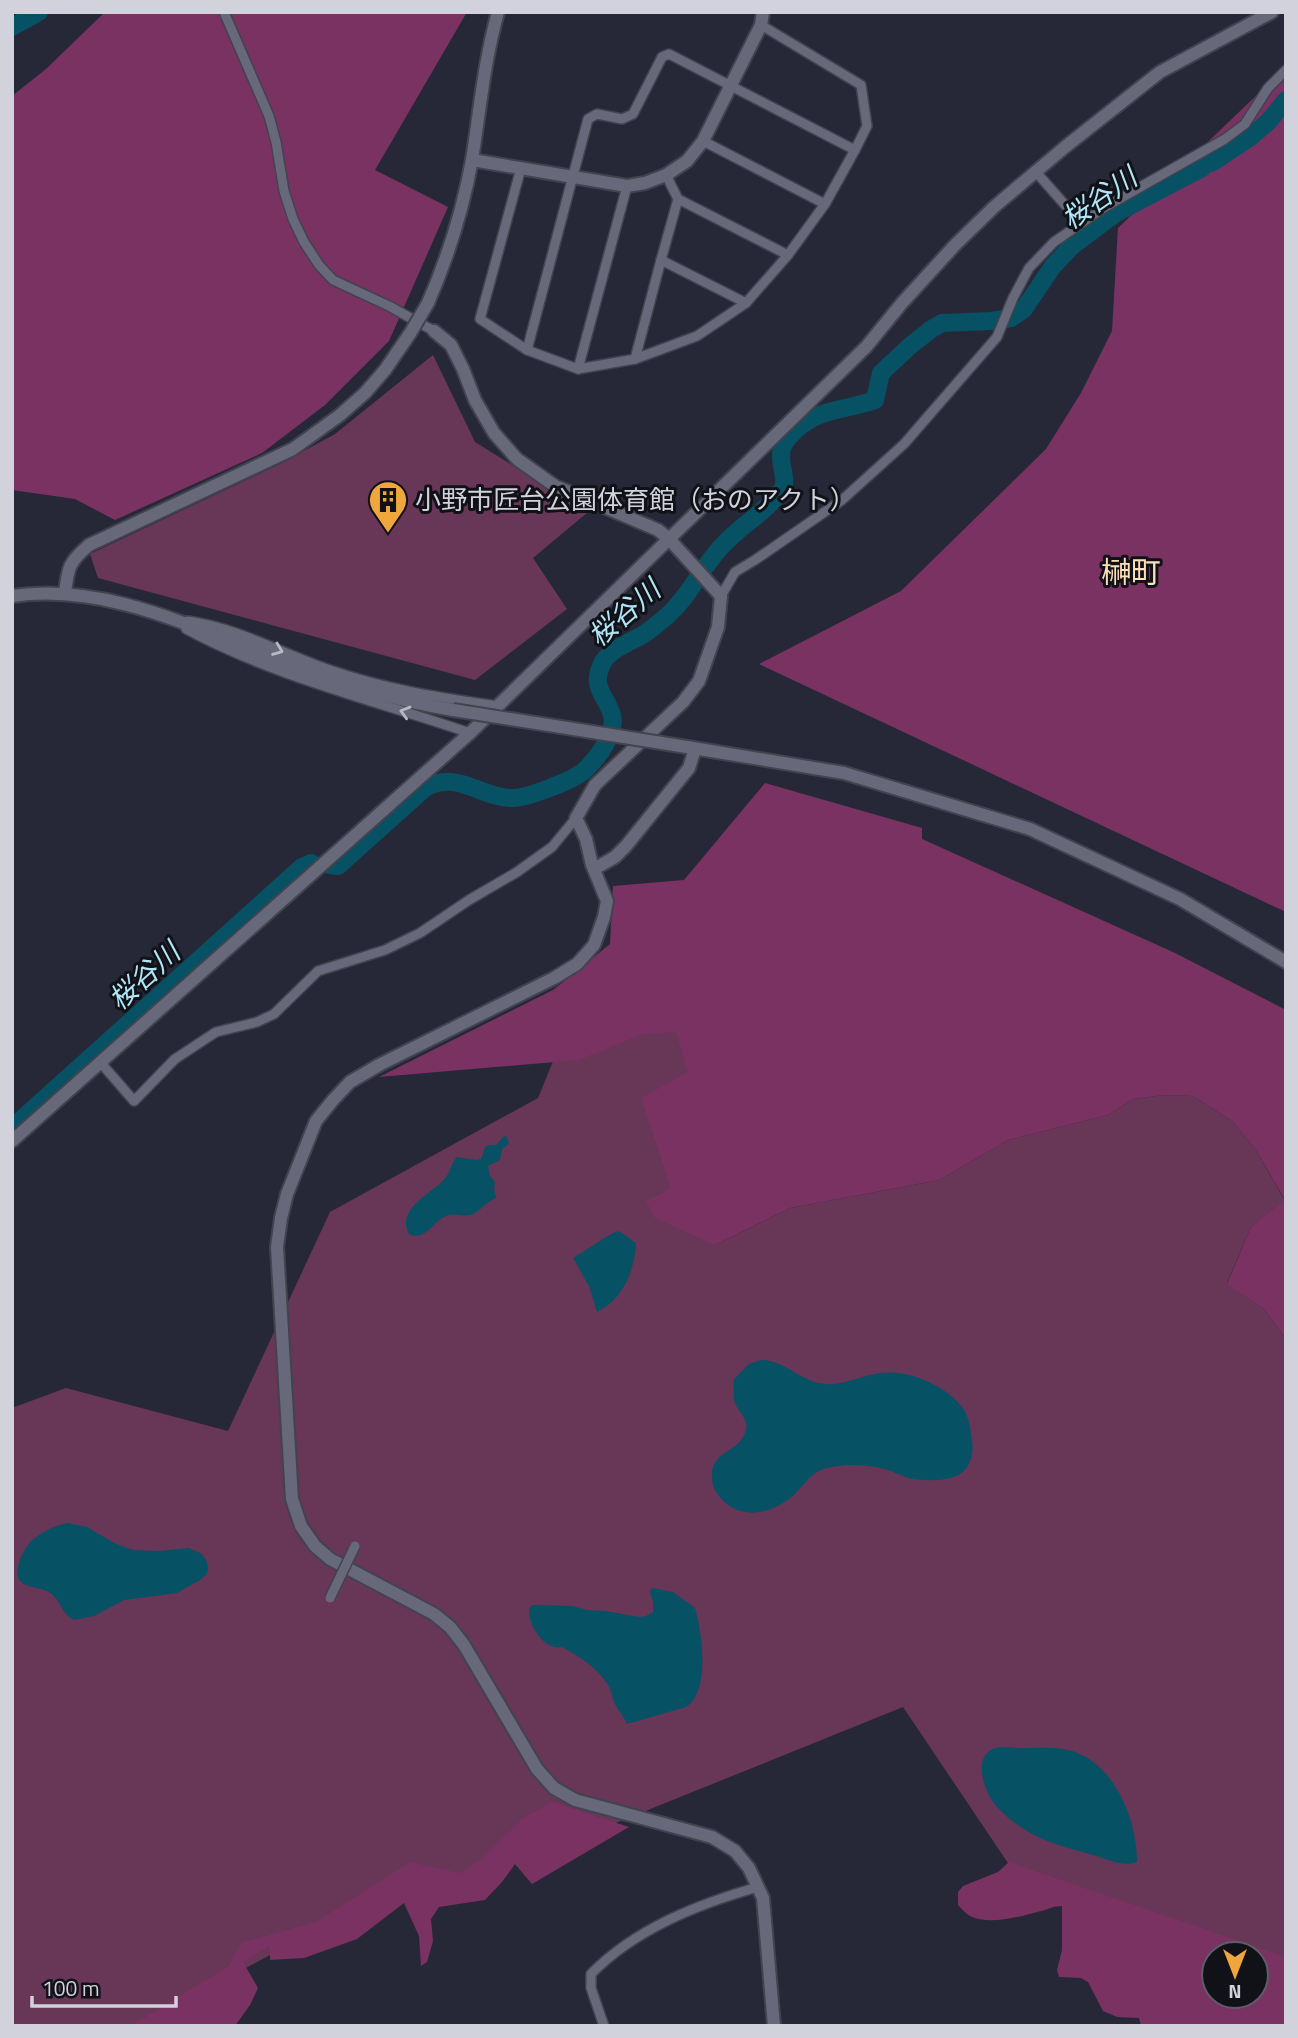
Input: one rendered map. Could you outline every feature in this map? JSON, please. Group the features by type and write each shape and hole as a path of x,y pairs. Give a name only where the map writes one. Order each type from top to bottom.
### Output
{"street":[{"path":"224,12 269,116 284,191 293,219 319,265 333,280 389,306 434,331 451,345 475,400 494,433 517,459 555,486 658,530 720,596"},
{"path":"65,593 67,572 74,557 89,545 293,449 340,415 365,393 385,370 428,303 446,260 472,160 484,67 498,12"},
{"path":"12,1141 499,706 866,347 955,245 994,208 1065,147 1160,72 1272,12"},
{"path":"472,160 521,168 627,186 666,175 687,161 703,141 762,18 861,85 867,126 825,204 788,256 746,303 697,336 635,359 578,369 527,350 480,319 521,168"},
{"path":"527,350 588,119 597,114 622,119 633,114 662,57 669,54 855,150"},
{"path":"100,1062 134,1101 175,1059 216,1032 257,1022 274,1014 318,971 385,950 420,933 552,847 576,818 595,785 683,702 699,681 718,627 720,596 735,572 842,500 904,444 997,337 1029,268 1054,242 1105,207 1225,139 1245,124 1268,88 1286,70"},
{"path":"703,141 825,204"},
{"path":"1036,172 1081,223"},
{"path":"666,175 678,199 788,256"},
{"path":"578,369 627,186"},
{"path":"635,359 678,199"},
{"path":"661,260 746,303"},
{"path":"12,596 65,593 107,599 166,618 332,680 378,694 453,710 844,773 1030,829 1180,899 1286,962"},
{"path":"166,618 211,624 329,670 370,682 416,694 499,706"},
{"path":"166,618 206,640 309,682 470,733"},
{"path":"594,869 615,857 626,846 688,768 691,748"},
{"path":"576,818 607,901 594,945 578,964 350,1082 316,1121 287,1194 277,1247 292,1499 301,1526 330,1559 434,1614 450,1627 464,1645 537,1769 554,1788 575,1800 712,1837 735,1851 749,1868 763,1898 774,2026"},
{"path":"330,1598 355,1546"},
{"path":"604,2026 591,1988 591,1974 609,1956 626,1942 676,1917 758,1887"}],"shaded area":[{"path":"105,12 467,12 375,170 448,207 389,341 325,405 262,453 115,520 75,499 12,490 12,96 46,69"},
{"path":"1286,67 1286,912 759,664 901,591 1046,449 1081,393 1112,331 1118,228"},
{"path":"433,355 475,442 588,512 533,558 567,609 475,680 98,578 90,554 280,464 335,434"},
{"path":"765,783 922,828 922,839 1175,953 1286,1010 1286,1339 1264,1309 1227,1284 1251,1227 1285,1200 1256,1150 1232,1121 1193,1096 1164,1095 1133,1099 1108,1115 1008,1140 939,1180 790,1208 715,1245 655,1218 646,1201 671,1189 641,1098 688,1072 676,1032 643,1034 579,1060 379,1077 553,990 610,944 613,886 684,880"},
{"path":"677,1022 694,1075 715,1245 790,1208 939,1180 1008,1140 1108,1115 1133,1099 1164,1095 1193,1096 1232,1121 1256,1150 1285,1201 1251,1227 1227,1283 1264,1309 1286,1339 1286,1959 1270,1954 1270,1940 1221,1940 1020,1881 903,1707 460,1886 407,1880 140,2026 12,2026 12,1408 66,1388 228,1431 330,1212 538,1098 556,1054"},
{"path":"552,1802 629,1827 532,1884 515,1864 485,1900 439,1907 431,1919 433,1941 427,1962 421,1966 419,1936 404,1903 357,1939 304,1958 270,1960 270,1946 243,1962 258,1988 235,2026 131,2026 229,1966 241,1943 316,1922 410,1862 460,1873 482,1859 522,1819"},
{"path":"1009,1862 1236,1940 1200,1940 1200,2010 1270,2010 1270,1952 1286,1957 1286,2026 1141,2026 1139,2018 1117,2017 1103,2011 1088,1982 1081,1978 1059,1977 1057,1970 1062,1950 1062,1906 996,1920 978,1919 965,1913 958,1905 958,1892 963,1886 998,1872"}],"water":[{"path":"504,1136 509,1144 502,1149 500,1160 488,1166 490,1176 495,1182 496,1198 473,1214 449,1215 420,1235 409,1234 407,1216 418,1202 446,1177 457,1157 481,1159 486,1146 496,1145"},
{"path":"619,1231 636,1243 633,1264 621,1292 597,1312 589,1286 573,1258"},
{"path":"761,1360 776,1363 819,1383 843,1383 873,1374 892,1372 927,1381 957,1401 966,1413 973,1445 969,1463 960,1474 935,1480 908,1478 869,1466 836,1466 817,1472 794,1495 775,1508 754,1513 733,1508 724,1502 715,1490 712,1481 713,1468 720,1457 736,1445 745,1433 745,1420 734,1400 734,1379 749,1364"},
{"path":"68,1523 87,1527 114,1543 133,1550 189,1548 202,1554 207,1562 206,1575 177,1593 124,1600 94,1616 74,1620 67,1615 53,1595 22,1583 18,1574 20,1559 29,1544 51,1528"},
{"path":"652,1588 673,1592 695,1608 702,1646 702,1675 694,1699 686,1707 627,1724 604,1679 575,1655 562,1647 555,1647 543,1641 534,1629 529,1609 533,1605 572,1606 646,1616 653,1612 650,1592"},
{"path":"1003,1747 1069,1750 1089,1759 1113,1783 1128,1813 1137,1862 1117,1862 1048,1841 1013,1822 993,1802 986,1790 982,1774 983,1759 987,1753"}],"waterway":[{"path":"12,27 39,12"},
{"name":"桜谷川","path":"330,865 338,866 425,788 437,783 458,783 499,797 511,798 550,788 585,770 600,752 612,730 612,715 598,680 604,660 667,616 723,545 775,499 784,485 781,452 789,437 799,427 819,415 875,400 881,373 910,346 942,323 1011,318 1024,309 1053,266 1072,246 1116,213 1213,162 1249,138 1268,122 1286,100"},
{"name":"桜谷川","path":"12,1128 302,867 311,863"}],"place":[{"name":"小野市匠台公園体育館（おのアクト）","path":"388,534"}],"district":[{"name":"榊町","path":"1131,573"}]}
